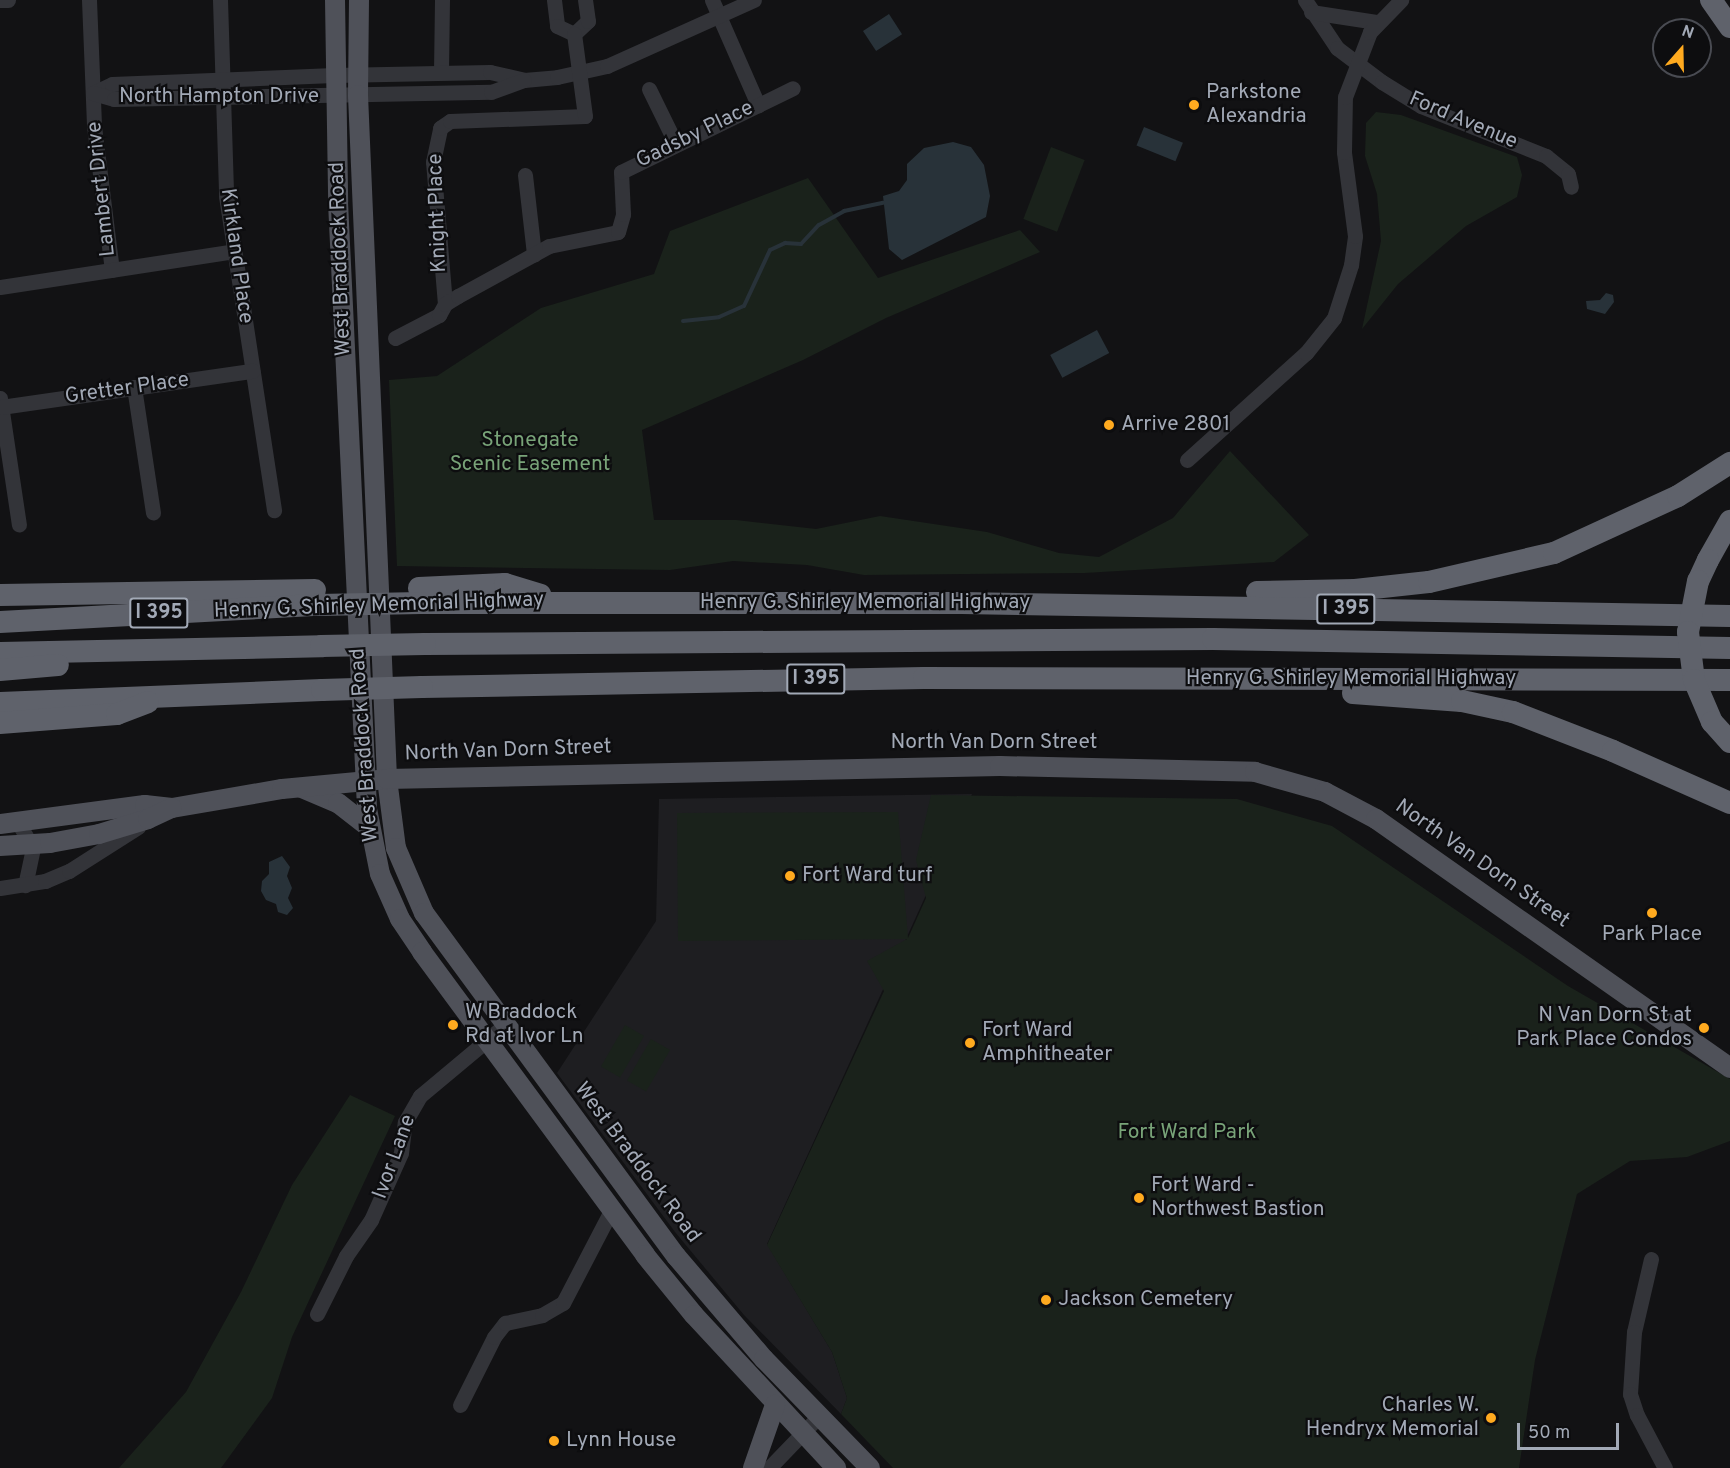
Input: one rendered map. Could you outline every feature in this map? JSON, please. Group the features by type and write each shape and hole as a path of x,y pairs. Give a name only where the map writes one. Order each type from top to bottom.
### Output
{"highway":[{"path":"1711,0 1730,27"},
{"path":"962,603 1355,590 1429,582 1554,553 1678,496 1730,463"},
{"path":"1730,521 1698,581 1688,632 1694,680 1712,722 1730,742"},
{"name":"Henry G. Shirley Memorial Highway","path":"0,622 318,597 420,595 505,584 562,601 962,603 1730,616"},
{"path":"0,595 318,597"},
{"path":"0,653 425,644 1213,639 1730,648"},
{"path":"0,670 244,648"},
{"path":"1109,678 1462,701 1550,725 1730,803"},
{"name":"Henry G. Shirley Memorial Highway","path":"0,703 166,694 422,687 1109,678 1730,680"},
{"path":"0,723 117,714 166,694"}],"main road":[{"name":"West Braddock Road","path":"335,0 334,75 366,781 369,827 380,874 400,919 486,1039 693,1315 836,1468"},
{"name":"West Braddock Road","path":"358,0 358,95 387,779 396,848 424,913 676,1257 714,1304 870,1468"},
{"path":"1722,0 1730,10"},
{"name":"North Van Dorn Street","path":"0,846 32,845 99,834 148,819 172,808 300,787 387,779 620,771 1000,766 1215,768 1268,774 1325,792 1390,828 1730,1068"},
{"path":"300,787 338,803 369,827"},
{"name":"North Van Dorn Street","path":"9,824 145,805 172,808"},
{"path":"753,1468 775,1404"}],"street":[{"path":"0,0 8,0"},
{"name":"Lambert Drive","path":"89,0 94,126 112,270"},
{"name":"Kirkland Place","path":"220,0 226,196 274,510"},
{"path":"441,72 442,0"},
{"path":"554,0 557,26 574,34"},
{"path":"574,34 588,21 585,0"},
{"path":"712,0 758,105"},
{"name":"North Hampton Drive","path":"93,93 114,99 491,92 524,80 607,66 754,0"},
{"path":"1187,460 1306,352 1340,304 1355,236 1343,127 1345,97 1376,22 1401,0"},
{"path":"1308,6 1376,22"},
{"name":"Ford Avenue","path":"1308,6 1336,48 1357,64 1421,106 1551,159 1568,174 1570,187"},
{"path":"574,34 580,72"},
{"name":"North Hampton Drive","path":"93,93 112,84 358,74 490,72 524,80"},
{"name":"Knight Place","path":"445,304 433,162 436,137 444,123 580,118 586,110 580,72"},
{"name":"Gadsby Place","path":"395,338 439,315 445,304 549,246 618,232 622,214 621,172 793,88"},
{"path":"649,89 676,144"},
{"path":"525,175 534,254"},
{"path":"0,287 234,251"},
{"name":"Gretter Place","path":"1,403 252,371"},
{"path":"134,387 153,513"},
{"path":"1,403 19,525"},
{"path":"0,888 24,885 69,871 172,808"},
{"path":"9,824 32,845 32,858 24,885"},
{"name":"Ivor Lane","path":"317,1314 346,1256 371,1220 401,1153 405,1122 415,1105 439,1077 505,1025"},
{"path":"460,1405 494,1337 505,1323 542,1316 563,1303 612,1209"},
{"path":"1651,1259 1634,1332 1630,1394 1637,1415 1665,1468"},
{"path":"769,1468 819,1416"}],"shaded area":[{"path":"889,14 902,34 876,51 863,31"},
{"path":"1144,127 1183,143 1175,161 1137,146"},
{"path":"953,142 971,147 984,165 990,196 986,217 902,260 889,249 883,196 899,191 907,180 907,164 924,148"},
{"path":"1606,293 1613,295 1614,302 1605,314 1587,309 1586,301 1600,300"},
{"path":"1097,330 1109,353 1062,378 1050,355"},
{"path":"972,794 767,1244 832,1352 847,1398 841,1414 744,1315 675,1232 557,1073 656,921 659,799"},
{"path":"282,856 290,867 287,876 292,888 288,898 293,908 287,915 278,912 276,904 266,900 261,891 262,881 269,874 269,862"}],"green space":[{"path":"1376,112 1401,115 1517,157 1522,175 1517,197 1466,226 1398,284 1362,329 1381,241 1377,194 1365,156 1366,123"},
{"path":"1051,147 1085,160 1057,232 1023,219"},
{"name":"Stonegate Scenic Easement","path":"808,178 878,278 1020,230 1040,252 886,318 803,360 642,430 654,520 736,520 816,529 880,516 987,532 1059,553 1099,557 1173,518 1230,451 1309,535 1274,562 1084,573 864,575 807,565 733,561 670,570 397,566 389,380 437,376 541,308 654,274 670,231"},
{"name":"Fort Ward Park","path":"931,795 1237,799 1332,826 1568,986 1730,1079 1730,1141 1687,1157 1630,1161 1577,1194 1535,1360 1519,1468 893,1468 841,1414 847,1398 832,1352 767,1245 884,991 867,961 907,939 678,941 677,813 898,812 908,938 926,898 916,860"},
{"path":"625,1025 644,1036 620,1078 601,1067"},
{"path":"651,1039 670,1050 646,1092 627,1081"},
{"path":"350,1095 395,1116 292,1337 272,1398 221,1468 119,1468 186,1392 241,1292 292,1185"}],"waterway":[{"path":"683,321 719,317 744,306 770,250 785,243 801,244 819,225 844,211 883,203"}],"place":[{"name":"Parkstone Alexandria","path":"1194,105"},
{"name":"Arrive 2801","path":"1109,425"},
{"name":"Fort Ward turf","path":"790,876"},
{"name":"Park Place","path":"1652,913"},
{"name":"W Braddock Rd at Ivor Ln","path":"453,1025"},
{"name":"N Van Dorn St at Park Place Condos","path":"1704,1028"},
{"name":"Fort Ward Amphitheater","path":"970,1043"},
{"name":"Fort Ward - Northwest Bastion","path":"1139,1198"},
{"name":"Jackson Cemetery","path":"1046,1300"},
{"name":"Charles W. Hendryx Memorial","path":"1491,1418"},
{"name":"Lynn House","path":"554,1441"}]}
